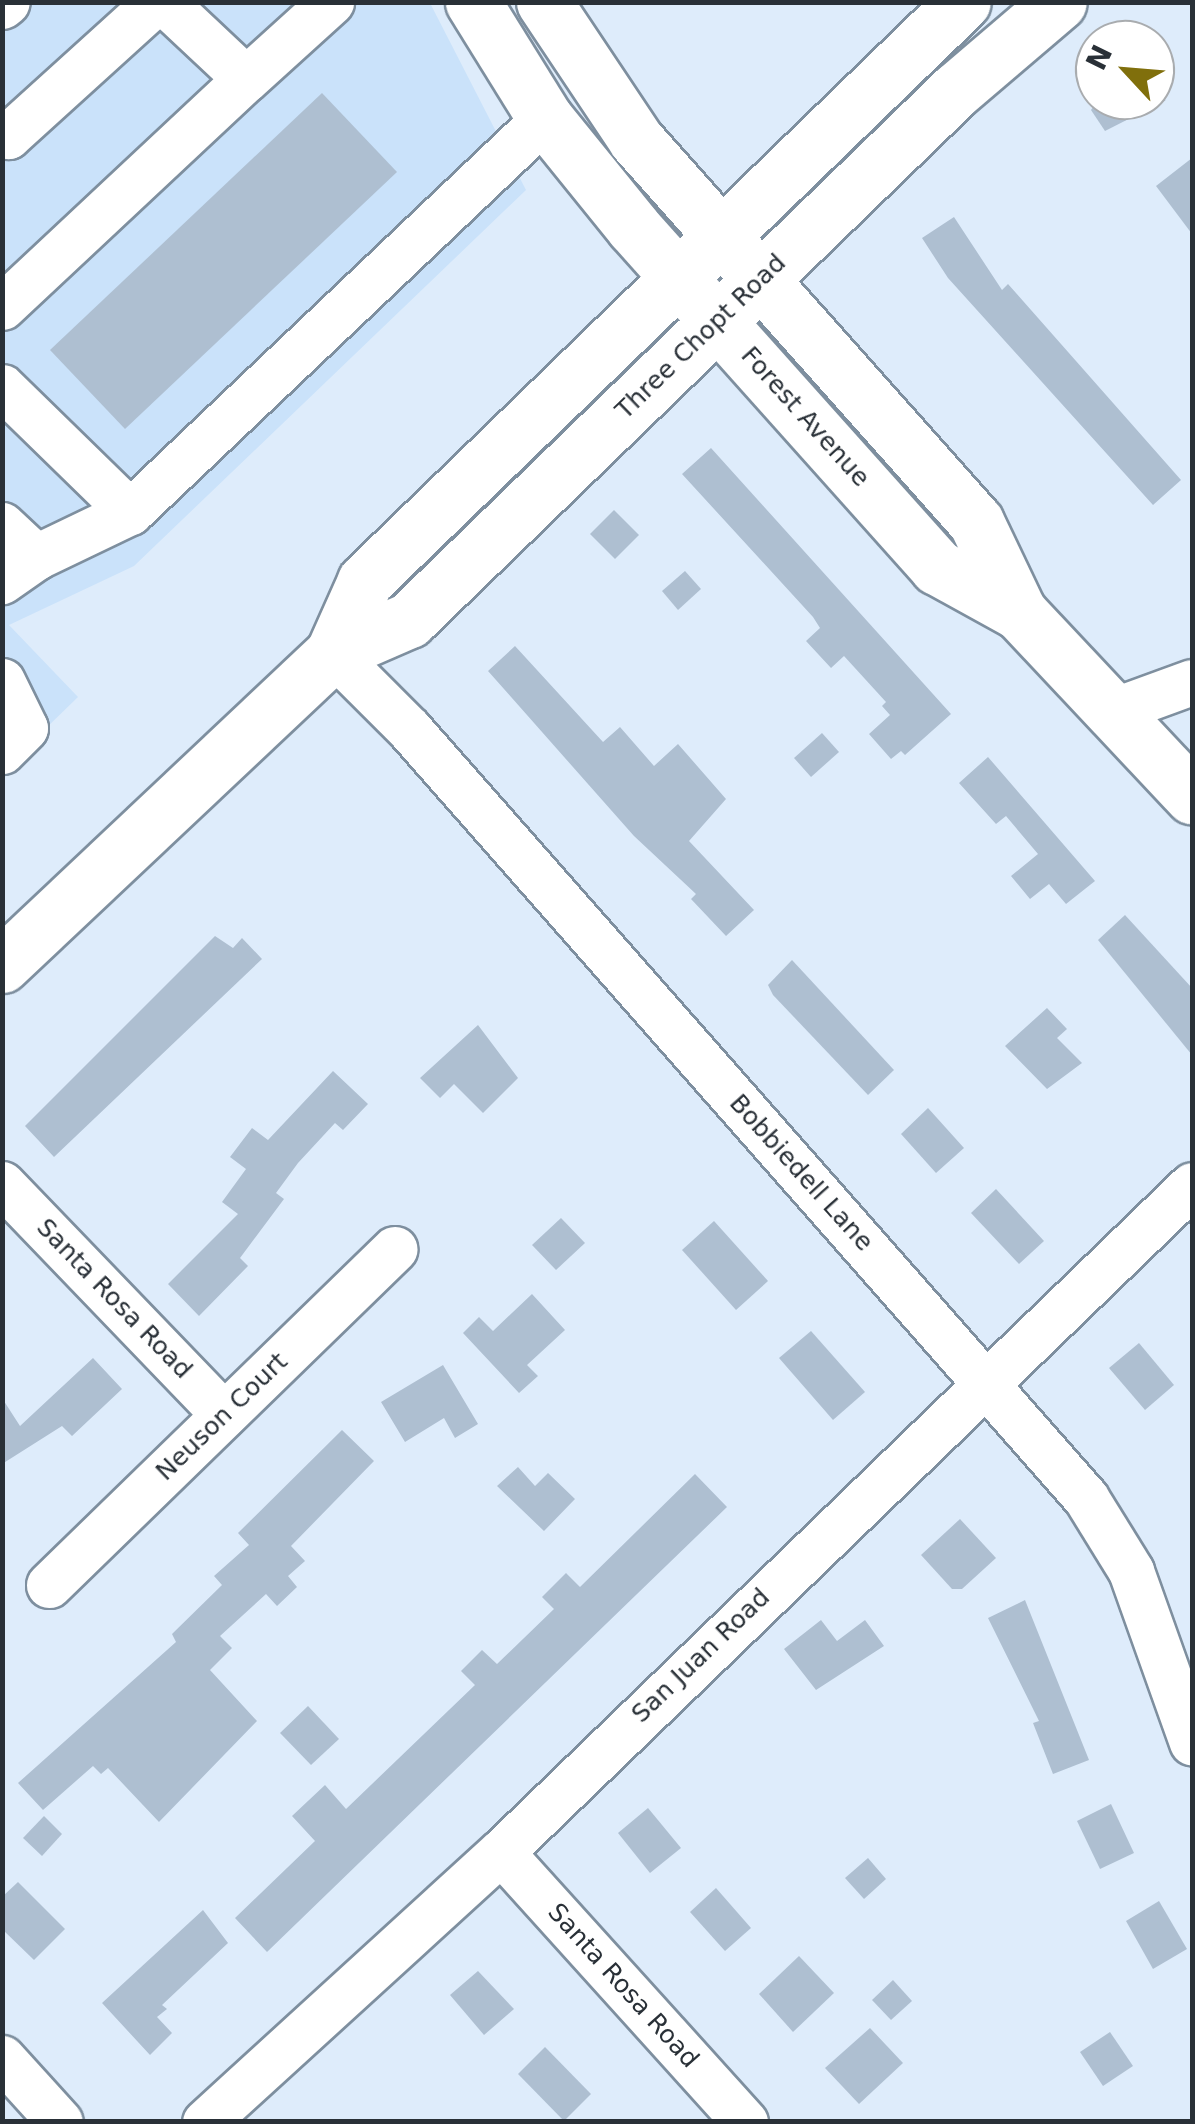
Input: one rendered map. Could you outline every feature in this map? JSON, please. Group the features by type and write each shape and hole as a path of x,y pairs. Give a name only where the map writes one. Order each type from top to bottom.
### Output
{"main road":[{"name":"Forest Avenue","path":"473,2 545,118 676,274 937,566 1019,612"},
{"name":"Forest Avenue","path":"544,2 600,93 718,235 976,522 1019,612 1192,796"},
{"name":"Three Chopt Road","path":"333,653 366,580 676,274 963,2"},
{"name":"Three Chopt Road","path":"2,966 333,653 409,620 956,90 1059,2"}],"street":[{"path":"4,136 156,2"},
{"path":"164,2 246,79"},
{"path":"2,306 331,2"},
{"path":"2,524 19,569 130,512 545,118"},
{"path":"2,387 130,512"},
{"name":"Bobbiedell Lane","path":"333,653 409,729 1086,1498 1131,1571 1192,1742"},
{"path":"2,681 25,728 2,751"},
{"path":"1110,712 1192,682"},
{"name":"Santa Rosa Road","path":"2,1184 224,1415"},
{"name":"San Juan Road","path":"205,2122 501,1852 1192,1184"},
{"name":"Neuson Court","path":"49,1585 395,1249"},
{"name":"Santa Rosa Road","path":"501,1852 744,2122"},
{"path":"2,2058 60,2122"}],"shaded area":[{"path":"3,3 430,3 526,190 134,566 9,625 78,697 3,770"}],"building":[{"path":"322,93 397,172 125,429 50,350"},
{"path":"1098,120 1127,120 1105,131"},
{"path":"1192,158 1192,234 1156,186"},
{"path":"954,217 1002,290 1008,284 1181,480 1153,505 948,278 922,238"},
{"path":"711,448 951,714 905,755 901,751 891,759 869,734 890,715 882,706 886,702 844,656 831,668 806,641 820,628 813,617 682,474"},
{"path":"614,510 639,535 615,559 590,534"},
{"path":"685,571 701,589 678,610 662,591"},
{"path":"515,646 603,742 620,727 654,766 678,744 726,799 689,841 754,910 726,936 691,899 696,894 634,836 488,671"},
{"path":"822,733 839,752 811,777 794,758"},
{"path":"988,757 1095,881 1066,904 1049,884 1030,899 1011,876 1038,854 1006,816 996,824 959,783"},
{"path":"1125,915 1192,988 1192,1055 1098,940"},
{"path":"215,936 233,948 242,938 262,959 54,1157 25,1126"},
{"path":"792,960 894,1070 868,1095 773,995 768,985"},
{"path":"1047,1008 1067,1029 1057,1038 1082,1063 1047,1089 1005,1046"},
{"path":"478,1025 518,1078 483,1113 454,1084 440,1098 420,1078"},
{"path":"333,1071 368,1104 343,1130 335,1123 298,1163 276,1193 284,1199 240,1258 248,1266 199,1316 168,1284 238,1214 222,1202 246,1169 230,1157 252,1128 268,1140"},
{"path":"928,1108 964,1148 936,1173 901,1134"},
{"path":"996,1189 1044,1241 1019,1264 971,1213"},
{"path":"561,1218 585,1243 556,1270 532,1245"},
{"path":"714,1221 768,1281 736,1310 682,1250"},
{"path":"532,1294 565,1330 527,1365 538,1376 519,1393 463,1333 479,1317 493,1331"},
{"path":"811,1331 865,1392 833,1420 779,1358"},
{"path":"1139,1343 1174,1385 1145,1410 1109,1368"},
{"path":"93,1358 122,1389 72,1436 62,1426 2,1464 2,1398 20,1426"},
{"path":"443,1365 478,1424 455,1438 444,1418 405,1442 381,1402"},
{"path":"342,1430 374,1461 291,1546 305,1561 288,1576 297,1587 277,1606 266,1594 220,1636 232,1648 210,1670 257,1721 159,1822 108,1768 101,1774 93,1766 43,1810 18,1783 176,1642 172,1634 222,1585 214,1576 249,1545 238,1533"},
{"path":"518,1467 535,1486 548,1473 575,1499 544,1531 497,1486"},
{"path":"695,1474 727,1507 267,1952 235,1918 315,1841 292,1816 325,1785 346,1809 475,1685 461,1671 482,1650 497,1664 554,1609 542,1597 566,1573 580,1587"},
{"path":"960,1519 996,1558 962,1589 952,1589 921,1555"},
{"path":"1025,1600 1089,1760 1053,1774 1033,1723 1039,1721 988,1618"},
{"path":"821,1620 837,1641 865,1620 884,1646 816,1690 784,1649"},
{"path":"308,1706 339,1739 311,1765 280,1733"},
{"path":"1111,1804 1134,1853 1100,1869 1077,1821"},
{"path":"648,1808 681,1848 650,1873 618,1833"},
{"path":"44,1816 62,1834 42,1856 23,1838"},
{"path":"868,1858 886,1879 864,1899 845,1878"},
{"path":"18,1882 65,1929 34,1960 2,1929 2,1897"},
{"path":"716,1888 751,1928 725,1951 690,1912"},
{"path":"1159,1901 1187,1949 1153,1969 1126,1921"},
{"path":"203,1910 228,1943 162,2005 167,2009 157,2017 172,2033 150,2055 102,2003"},
{"path":"799,1956 834,1993 793,2032 759,1994"},
{"path":"478,1971 514,2009 484,2035 450,1995"},
{"path":"893,1980 912,2001 891,2020 872,2000"},
{"path":"870,2028 903,2063 859,2104 825,2068"},
{"path":"1110,2032 1133,2066 1103,2086 1080,2052"},
{"path":"545,2047 591,2094 564,2121 518,2074"}]}
